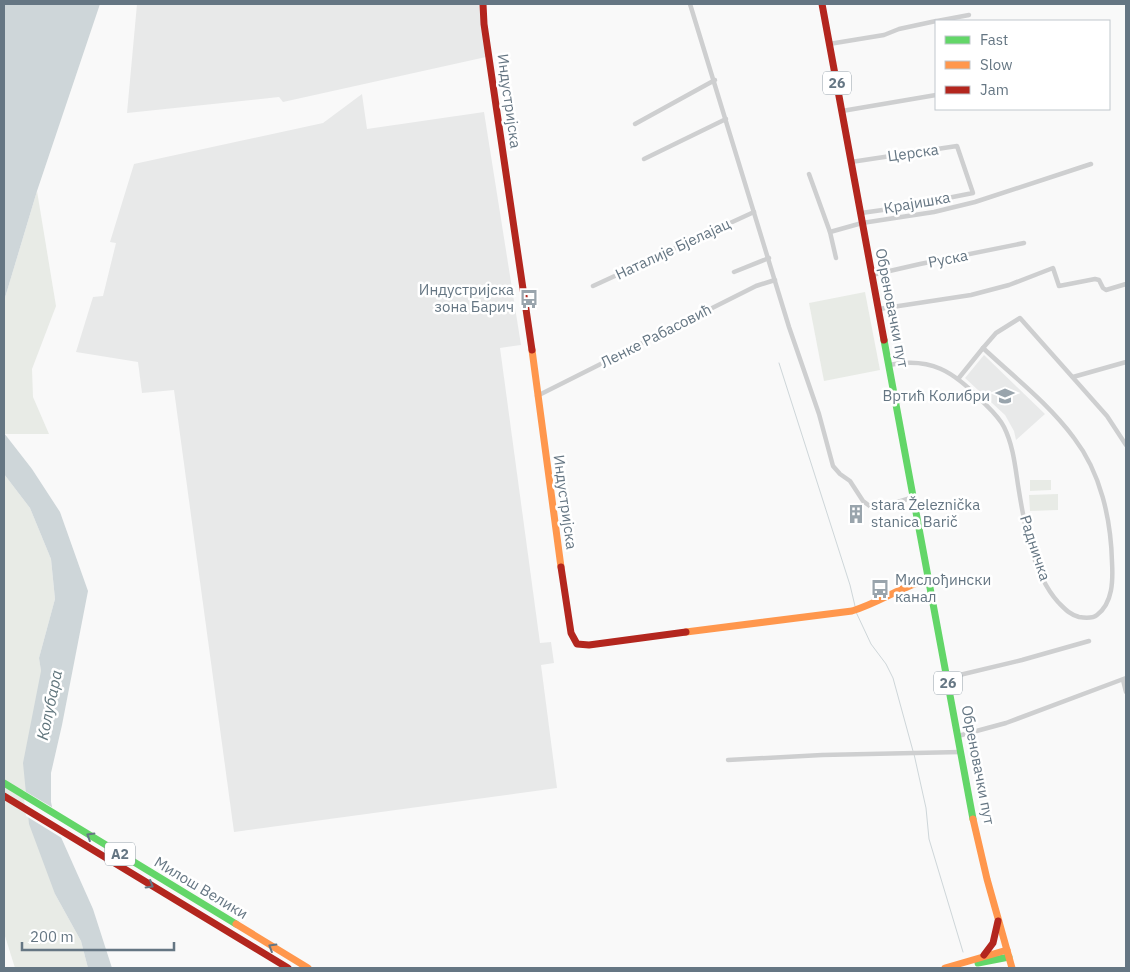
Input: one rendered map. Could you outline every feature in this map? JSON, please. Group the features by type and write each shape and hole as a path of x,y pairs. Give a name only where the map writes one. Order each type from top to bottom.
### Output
{"main road":[{"name":"Индустријска","path":"483,4 485,32 528,322 553,516 571,633 577,644 583,646 856,610 873,604 907,585 929,579"},
{"name":"Обреновачки пут","path":"822,4 978,843 1012,968"},
{"name":"Милош Велики","path":"4,783 308,968"},
{"name":"Милош Велики","path":"4,796 288,968"},
{"path":"983,956 993,943 998,921"},
{"path":"946,968 983,956 1008,953"},
{"path":"958,968 1008,953"}],"street":[{"path":"690,4 833,466 850,481 863,501 871,507 878,508 914,497"},
{"path":"942,20 969,14"},
{"path":"829,44 884,35 899,29 935,21"},
{"path":"635,124 715,80"},
{"path":"842,110 935,95"},
{"path":"644,159 726,120"},
{"name":"Церска","path":"851,162 957,146 973,193"},
{"path":"830,232 862,223 934,212 975,202 1092,164"},
{"path":"810,174 830,232 836,258"},
{"name":"Крајишка","path":"860,213 897,208 973,193"},
{"name":"Наталије Бјелајац","path":"593,286 754,212"},
{"name":"Руска","path":"872,275 1024,243"},
{"path":"734,272 769,258"},
{"path":"879,310 971,295 1009,285 1052,268 1059,286 1095,279 1099,280 1106,290 1126,284"},
{"name":"Ленке Рабасовић","path":"537,396 756,286 775,280"},
{"path":"958,379 996,333 1020,318 1107,416 1126,445"},
{"name":"Радничка","path":"889,365 910,362 930,364 958,379 992,411 1005,430 1012,451 1028,536 1049,590 1069,613 1083,618 1095,616 1101,611 1108,600 1110,592 1112,580 1112,538 1105,504 1090,465 1076,439 1057,417 983,348"},
{"path":"1072,377 1126,362"},
{"path":"947,678 1089,641"},
{"path":"958,736 1006,723 1124,679 1126,692"},
{"path":"728,760 822,755 961,752"}],"shaded area":[{"path":"137,4 482,4 486,57 283,102 279,97 127,113"},
{"path":"362,94 367,129 484,112 521,345 500,348 540,643 551,642 554,663 541,665 557,788 234,832 174,390 142,393 138,362 76,352 93,297 103,296 116,243 110,242 134,164 323,123"},
{"path":"37,191 56,306 32,369 33,397 49,434 5,434 4,301"},
{"path":"865,292 880,370 824,381 809,303"},
{"name":"Вртић Колибри","path":"984,355 1045,414 1016,440 1014,431 1005,415 965,378"},
{"path":"4,474 30,508 51,559 55,599 39,658 55,894 81,941 88,968 15,968 4,933"},
{"path":"1030,480 1051,480 1051,490 1030,491"},
{"path":"1058,494 1058,510 1030,511 1029,495"}],"water":[{"path":"4,4 100,4 37,191 4,301"},
{"name":"Колубара","path":"4,433 32,469 60,512 88,591 51,773 51,802 56,826 93,909 112,968 88,968 81,941 55,894 29,824 23,763 41,671 39,658 55,599 51,559 30,508 4,474"}],"pier":[{"path":"23,790 55,809 58,826 65,840 26,816"}],"waterway":[{"path":"779,363 855,606"},
{"path":"856,612 871,644 886,664 893,678 913,751"},
{"path":"914,754 926,808 929,839 963,952"}],"traffic: fast":[{"path":"884,340 973,819"},
{"path":"4,783 236,924"},
{"path":"978,963 1009,957"}],"traffic: slow":[{"path":"532,350 561,567"},
{"path":"686,632 852,611 929,579"},
{"path":"973,819 987,879 1012,968"},
{"path":"236,924 308,968"},
{"path":"945,968 1007,950"}],"traffic: jam":[{"path":"483,4 484,24 532,350"},
{"path":"822,4 884,340"},
{"path":"561,567 571,633 577,644 589,645 686,632"},
{"path":"4,796 288,968"},
{"path":"984,955 993,943 998,921"}],"place":[{"name":"Индустријска зона Барич","path":"529,299"},
{"name":"Вртић Колибри","path":"1005,396"},
{"name":"stara Železnička stanica Barič","path":"856,514"},
{"name":"Мислођински канал","path":"880,589"}]}
